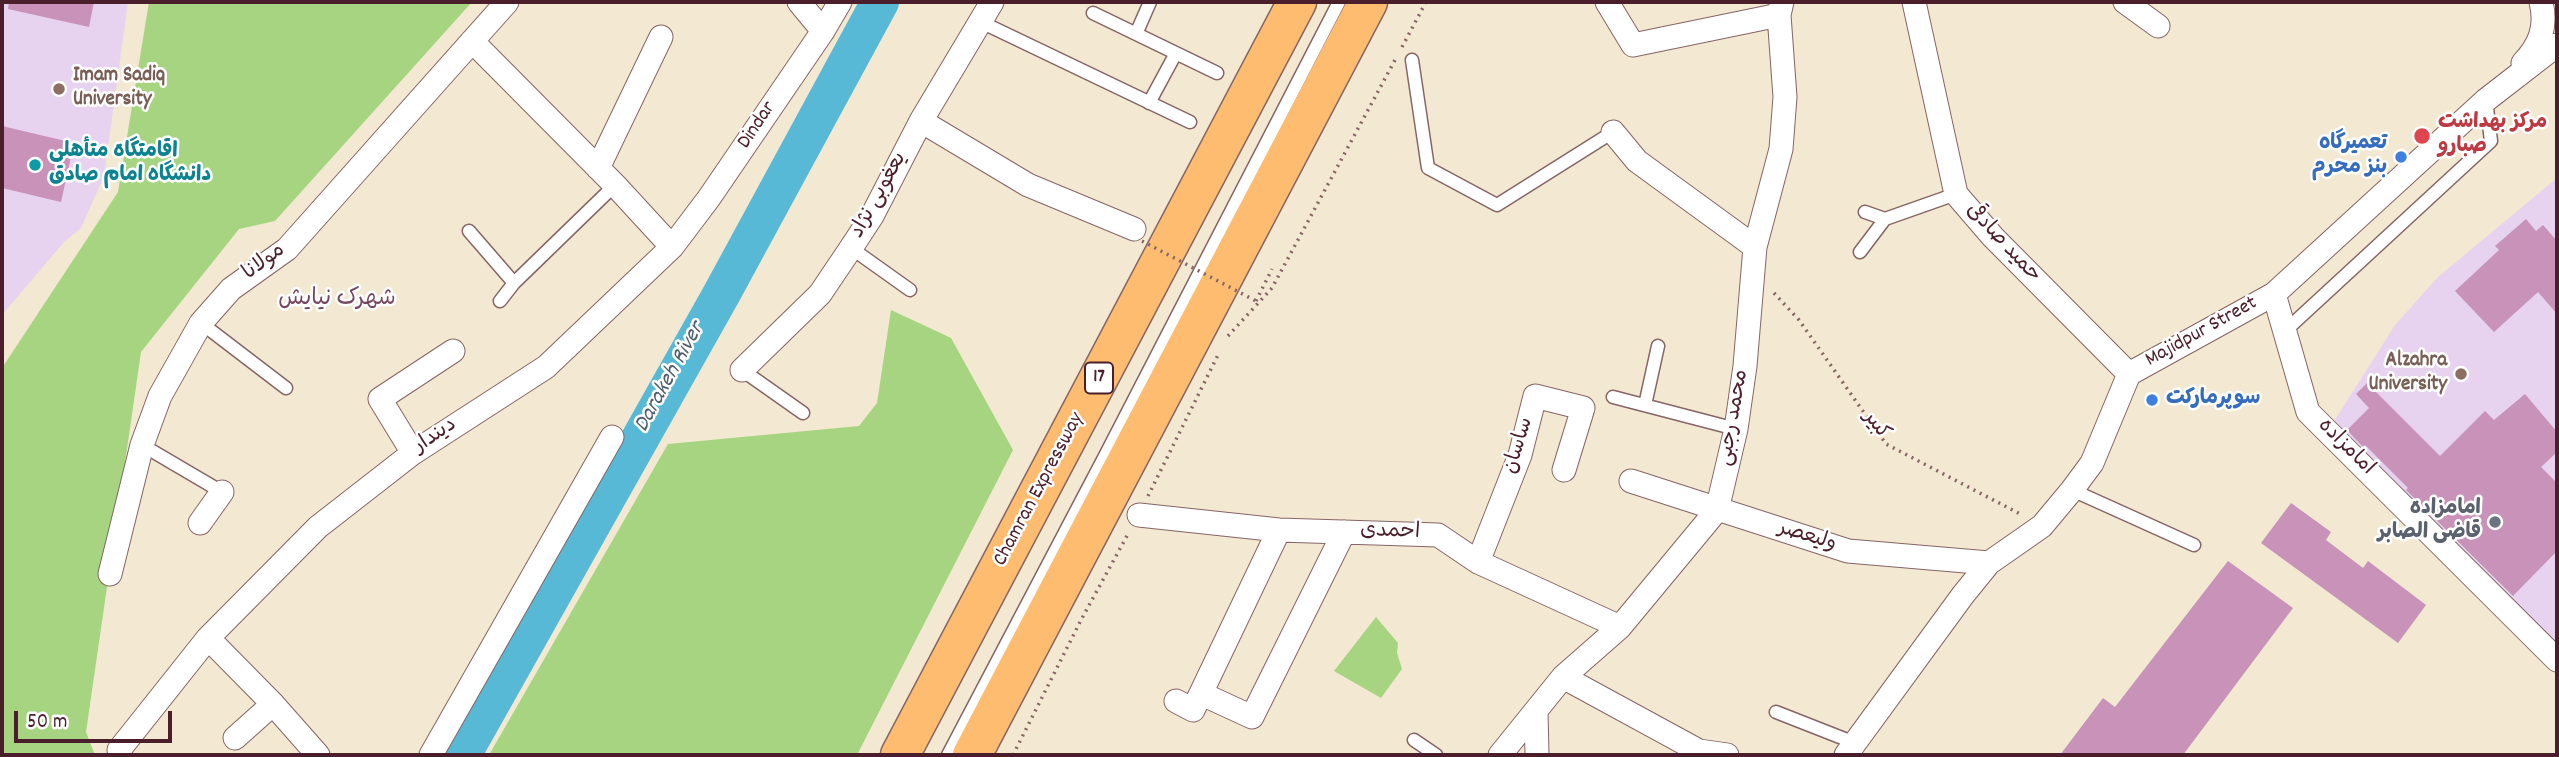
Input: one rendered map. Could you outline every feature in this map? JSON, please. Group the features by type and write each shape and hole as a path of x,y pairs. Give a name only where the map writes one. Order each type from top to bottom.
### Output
{"highway":[{"name":"Chamran Expressway","path":"900,755 1297,2"},
{"path":"972,755 1368,2"}],"street":[{"name":"مولانا","path":"110,574 142,445 160,396 201,323 231,289 287,249 507,2"},
{"path":"799,2 823,31"},
{"name":"Dindar","path":"672,247 709,198 840,2"},
{"path":"1607,2 1633,45 1781,8"},
{"name":"حمید صادقی","path":"1914,2 1956,194 1993,237 2129,374"},
{"path":"2124,2 2158,26"},
{"path":"2507,81 2538,46 2544,20 2541,2"},
{"name":"محمد رجبی","path":"1500,755 1563,677 1619,627 1717,510 1736,429 1745,366 1755,247 1781,149 1785,97 1781,8"},
{"name":"یعغوبی نژاد","path":"741,370 820,294 872,216 921,121 986,12"},
{"path":"598,168 661,37"},
{"path":"472,41 615,185 672,247"},
{"path":"2507,81 2557,45"},
{"name":"Majidpur Street","path":"1850,749 1989,563 2042,526 2072,490 2091,463 2129,374 2274,294 2507,81"},
{"path":"921,121 1028,185 1138,235"},
{"path":"1614,132 1637,161 1755,247"},
{"name":"دیندار","path":"120,755 119,750 208,638 318,527 414,453 547,367 672,247"},
{"name":"امامزاده","path":"2274,294 2308,412 2557,660"},
{"path":"414,453 380,399 453,351"},
{"name":"ساسان","path":"1478,562 1520,455 1535,396 1583,408 1564,470"},
{"path":"431,755 612,436"},
{"name":"ولیعصر","path":"1631,481 1848,551 1989,563"},
{"path":"200,523 222,492"},
{"name":"احمدی","path":"1139,515 1279,530 1438,535 1478,562 1619,627"},
{"path":"1176,701 1194,710 1279,530"},
{"path":"1202,694 1252,717 1344,532"},
{"path":"208,638 273,704 318,755"},
{"path":"1563,677 1699,751 1727,755"},
{"path":"235,738 273,704"},
{"path":"1535,711 1537,755"}],"lane":[{"path":"1136,34 1150,2"},
{"path":"948,755 1339,2"},
{"path":"986,12 1149,103 1190,122"},
{"path":"1093,13 1217,73"},
{"path":"1149,103 1176,53"},
{"path":"1412,60 1428,168 1497,205 1614,132"},
{"path":"2285,331 2491,141 2487,100"},
{"path":"500,301 514,283 615,185"},
{"path":"1860,252 1885,219 1956,194"},
{"path":"1866,212 1885,219"},
{"path":"470,231 514,283"},
{"path":"851,248 911,290"},
{"path":"201,323 286,388"},
{"path":"1645,405 1658,346"},
{"path":"741,370 803,414"},
{"path":"1613,397 1736,429"},
{"path":"142,445 222,492"},
{"path":"2072,490 2194,545"},
{"path":"1776,712 1850,749"},
{"path":"1414,740 1436,755"}],"path":[{"path":"1013,755 1081,620 1139,515 1229,334 1272,288 1426,2"},
{"path":"1138,235 1255,301 1272,269 1272,288"},
{"name":"کبیر","path":"1754,271 1799,320 1886,444 2042,526"}],"shaded area":[{"name":"Imam Sadiq University","path":"2,2 128,2 104,176 81,228 64,242 2,315"},
{"name":"Alzahra University","path":"2557,178 2557,655 2333,423 2395,325 2438,277"}],"green space":[{"path":"149,2 472,2 275,221 239,229 141,352 86,732 95,755 2,755 2,368 118,192"},
{"path":"891,310 951,338 1013,450 857,755 489,755 668,444 859,426 877,403"},
{"path":"1376,617 1398,643 1397,653 1402,669 1381,698 1334,671"}],"building":[{"path":"9,2 94,2 89,27 8,9"},
{"name":"اقامتگاه متأهلی دانشگاه امام صادق","path":"2,126 74,143 61,202 2,188"},
{"path":"2526,219 2536,231 2543,225 2557,241 2557,314 2538,292 2494,332 2455,291 2499,250 2495,246"},
{"name":"امامزاده قاضی الصابر","path":"2367,383 2440,456 2485,411 2494,420 2525,394 2557,432 2557,452 2541,467 2557,483 2557,551 2513,596 2406,490 2408,488 2365,445 2363,447 2347,430 2369,408 2356,394"},
{"path":"2291,503 2331,532 2326,540 2363,568 2368,561 2426,605 2398,643 2261,543"},
{"path":"2228,561 2293,608 2183,755 2060,755 2103,698 2115,707"}],"waterway":[{"name":"Darakeh River","path":"462,755 722,293 880,2"}],"place":[{"name":"Imam Sadiq University","path":"59,89"},
{"name":"مرکز بهداشت صبارو","path":"2422,136"},
{"name":"تعمیرگاه بنز محرم","path":"2401,157"},
{"name":"اقامتگاه متأهلی دانشگاه امام صادق","path":"35,165"},
{"name":"Alzahra University","path":"2461,374"},
{"name":"سوپرمارکت","path":"2152,400"},
{"name":"امامزاده قاضی الصابر","path":"2495,522"}],"district":[{"name":"شهرک نیایش","path":"337,301"}]}
